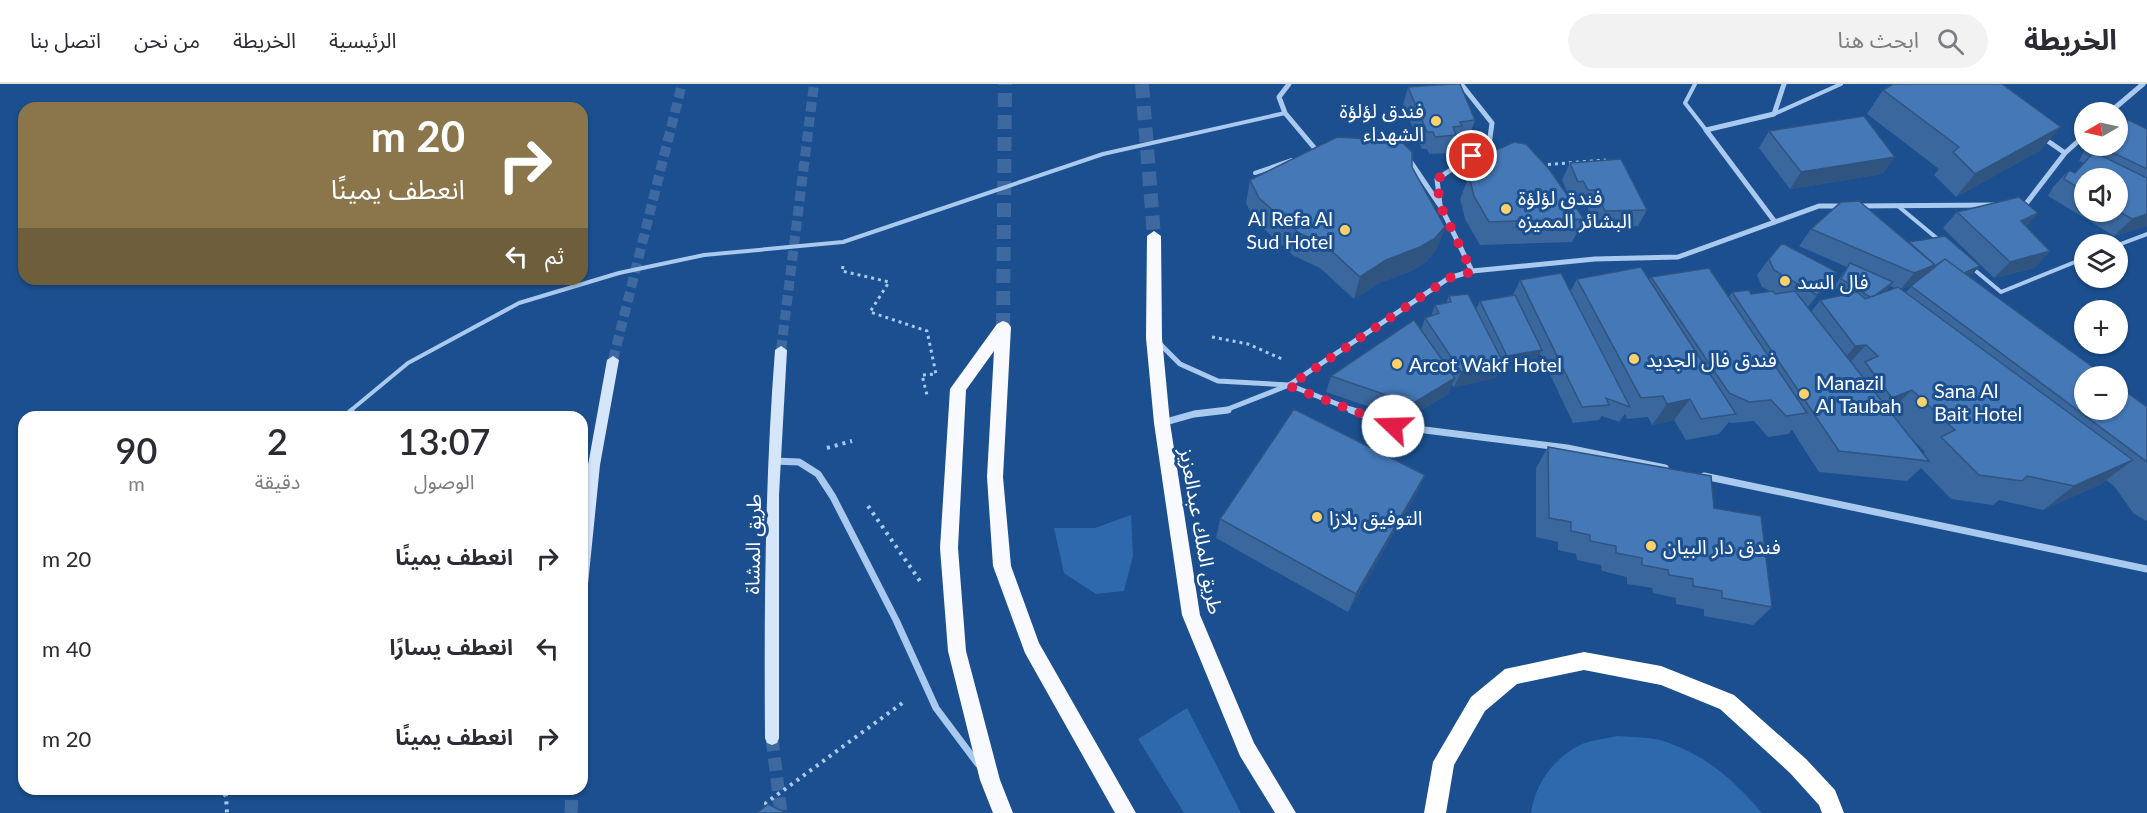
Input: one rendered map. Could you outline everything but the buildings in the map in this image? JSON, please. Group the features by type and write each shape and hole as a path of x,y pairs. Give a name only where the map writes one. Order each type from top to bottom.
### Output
{"highway":[{"name":"طريق الملك عبدالعزيز","path":"1154,236 1154,338 1162,423 1191,615 1247,749 1286,813"},
{"path":"1003,813 990,780 957,651 949,548 958,389 1003,327 995,477 1002,566 1031,647 1125,813"},
{"path":"1435,813 1444,762 1478,704 1512,675 1584,661 1661,676 1726,702 1798,766 1827,798 1833,813"}],"main road":[{"name":"طريق المشاة","path":"772,738 770,531 780,350"},
{"path":"588,524 594,465 613,360"}],"street":[{"path":"1289,84 1279,98 1285,112 1317,151 1328,152"},
{"path":"1440,205 1437,179 1489,145 1492,123 1461,84"},
{"path":"1775,222 1706,130 1774,114 1784,84"},
{"path":"2122,102 2143,84"},
{"path":"2038,134 2065,153"},
{"path":"2014,205 2025,205 2065,153 2074,145"},
{"path":"1406,156 1440,205 1472,272"},
{"path":"1162,423 1194,414 1224,411 1289,386 1449,278 1472,272 1595,259 1678,257 1819,206 2002,205"},
{"path":"1154,338 1180,364 1218,381 1289,386 1393,426 1567,448 1671,470"},
{"path":"774,461 799,462 818,474 833,497 936,708 990,780"},
{"path":"1694,474 2147,569"}],"lane":[{"path":"1695,84 1685,103 1706,130"},
{"path":"1774,114 1841,84"},
{"path":"588,282 619,273 704,255 843,242 1103,154 1285,112"},
{"path":"1307,155 1317,151"},
{"path":"1255,173 1296,158"},
{"path":"1898,206 1941,242"},
{"path":"2128,241 2147,234"},
{"path":"1967,263 2001,292 2074,262"},
{"path":"350,411 408,363 519,303 579,285"}],"path":[{"path":"1531,166 1606,160"},
{"path":"843,271 889,282 870,312 927,331 936,374 922,375 926,395 958,389"},
{"path":"1212,337 1232,338 1254,345"},
{"path":"827,448 852,441"},
{"path":"875,517 922,583"},
{"path":"767,813 766,803 926,685"},
{"path":"225,795 227,813"}],"shaded area":[{"path":"1131,515 1133,556 1124,591 1096,594 1064,573 1054,528 1095,528"},
{"path":"1187,708 1241,813 1184,813 1138,739"},
{"path":"1617,736 1660,740 1691,752 1728,778 1762,813 1531,813 1541,782 1562,757 1584,743"}],"tunnel":[{"path":"613,360 682,84"},
{"path":"781,350 814,84"},
{"path":"1003,327 1005,84"},
{"path":"1142,84 1154,236"},
{"path":"772,738 781,813"},
{"path":"571,813 572,795"}],"place":[{"name":"فندق لؤلؤة الشهداء","path":"1436,121"},
{"name":"فندق لؤلؤة البشائر المميزه","path":"1506,209"},
{"name":"Al Refa Al Sud Hotel","path":"1345,230"},
{"name":"فال السد","path":"1785,281"},
{"name":"فندق فال الجديد","path":"1634,359"},
{"name":"Arcot Wakf Hotel","path":"1397,364"},
{"name":"Manazil Al Taubah","path":"1804,394"},
{"name":"Sana Al Bait Hotel","path":"1922,402"},
{"name":"التوفيق بلازا","path":"1317,517"},
{"name":"فندق دار البيان","path":"1651,546"}],"route":[{"path":"1393,426 1289,386 1449,278 1472,272 1440,205 1437,179 1472,156"}]}
